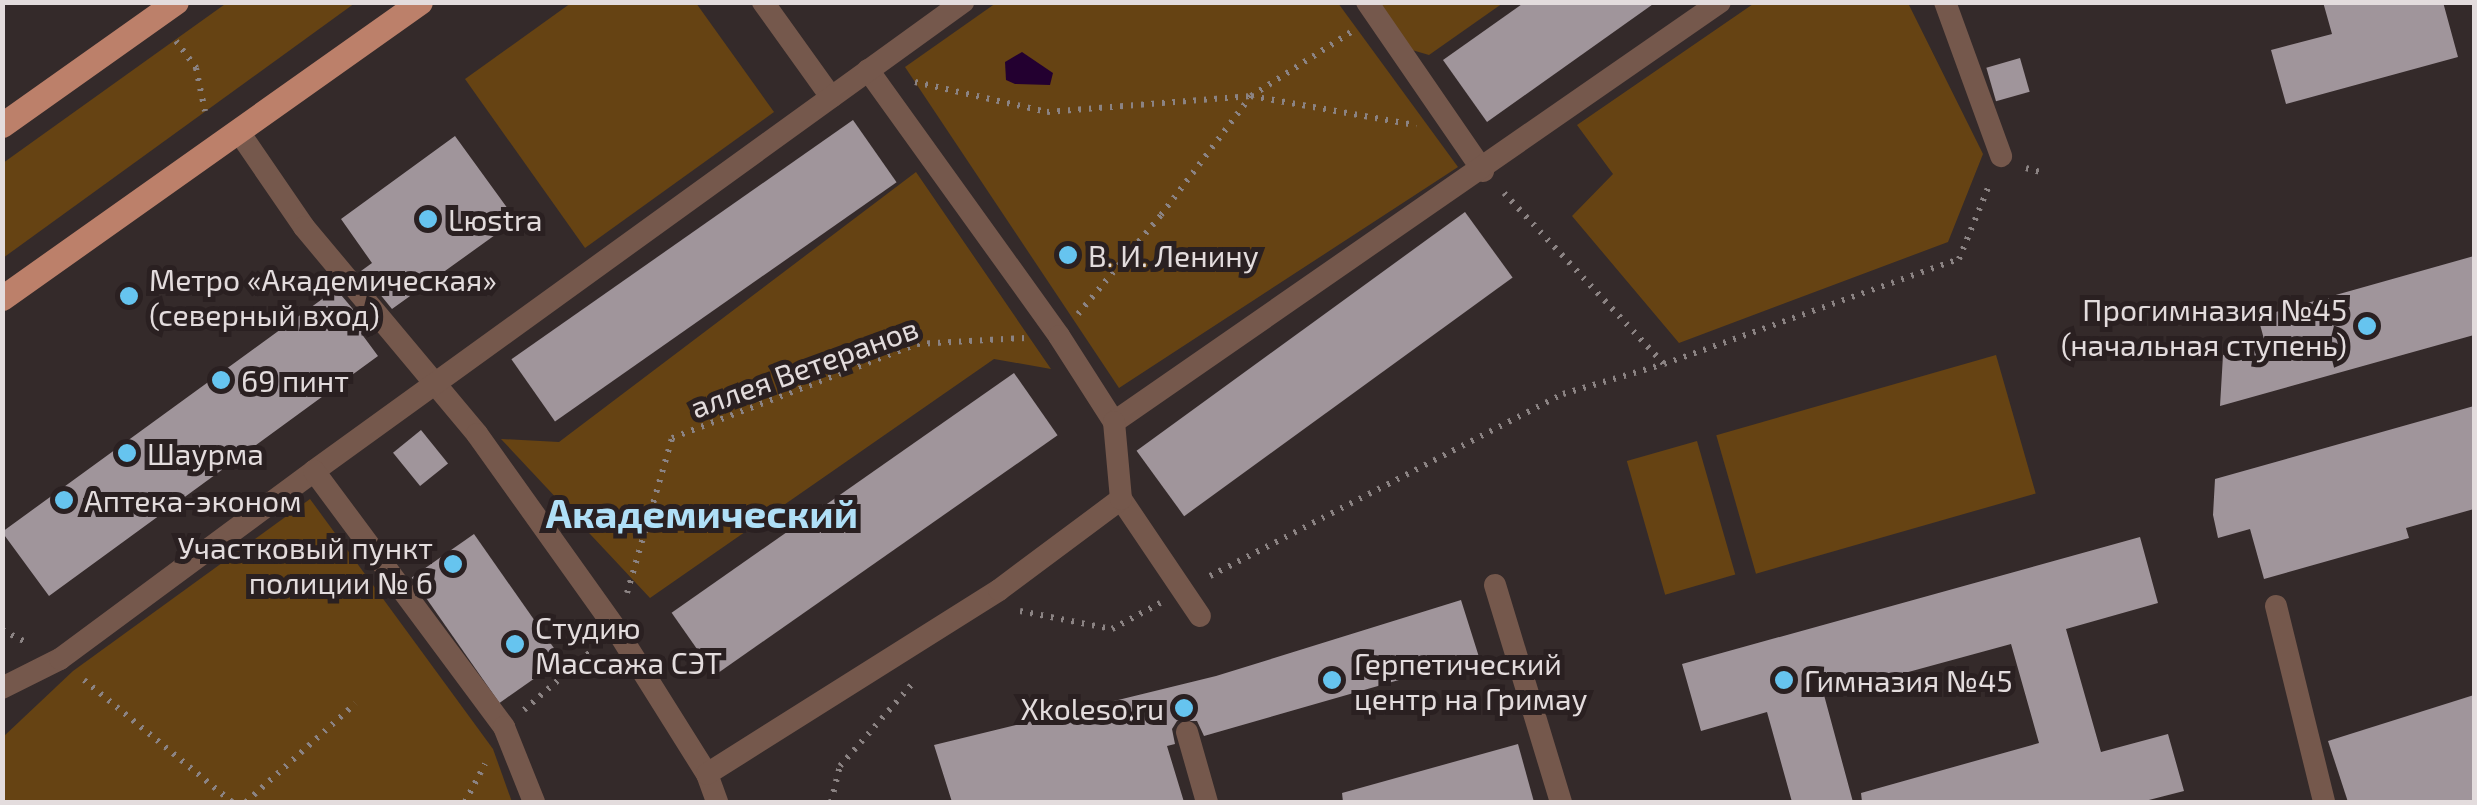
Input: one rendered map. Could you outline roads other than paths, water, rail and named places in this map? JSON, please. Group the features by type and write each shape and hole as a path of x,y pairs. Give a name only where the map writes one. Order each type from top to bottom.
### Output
{"main road":[{"path":"2,125 176,2"},
{"path":"2,298 420,2"}],"lane":[{"path":"763,2 831,97"},
{"path":"2,688 60,659 435,380 963,2"},
{"path":"1114,422 1483,170 1720,2"},
{"path":"1945,2 2001,156"},
{"path":"1372,9 1483,170"},
{"path":"868,70 1059,336 1114,422 1122,499 1174,595 1200,616"},
{"path":"239,132 304,227 435,380 616,630 707,774 716,802"},
{"path":"314,471 504,727 534,802"},
{"path":"707,774 999,590 1122,499"},
{"path":"1495,585 1560,802"},
{"path":"2276,606 2324,802"},
{"path":"1187,732 1208,802"}],"place":[{"name":"Lюstra","path":"428,219"},
{"name":"В. И. Ленину","path":"1068,255"},
{"name":"Метро «Академическая» (северный вход)","path":"129,296"},
{"name":"Прогимназия №45 (начальная ступень)","path":"2367,326"},
{"name":"69 пинт","path":"221,380"},
{"name":"Шаурма","path":"127,453"},
{"name":"Аптека-эконом","path":"64,500"},
{"name":"Участковый пункт полиции № 6","path":"453,564"},
{"name":"Студию Массажа СЭТ","path":"515,644"},
{"name":"Герпетический центр на Гримау","path":"1332,680"},
{"name":"Гимназия №45","path":"1784,680"},
{"name":"Xkoleso.ru","path":"1184,708"}],"district":[{"name":"Академический","path":"702,512"}]}
